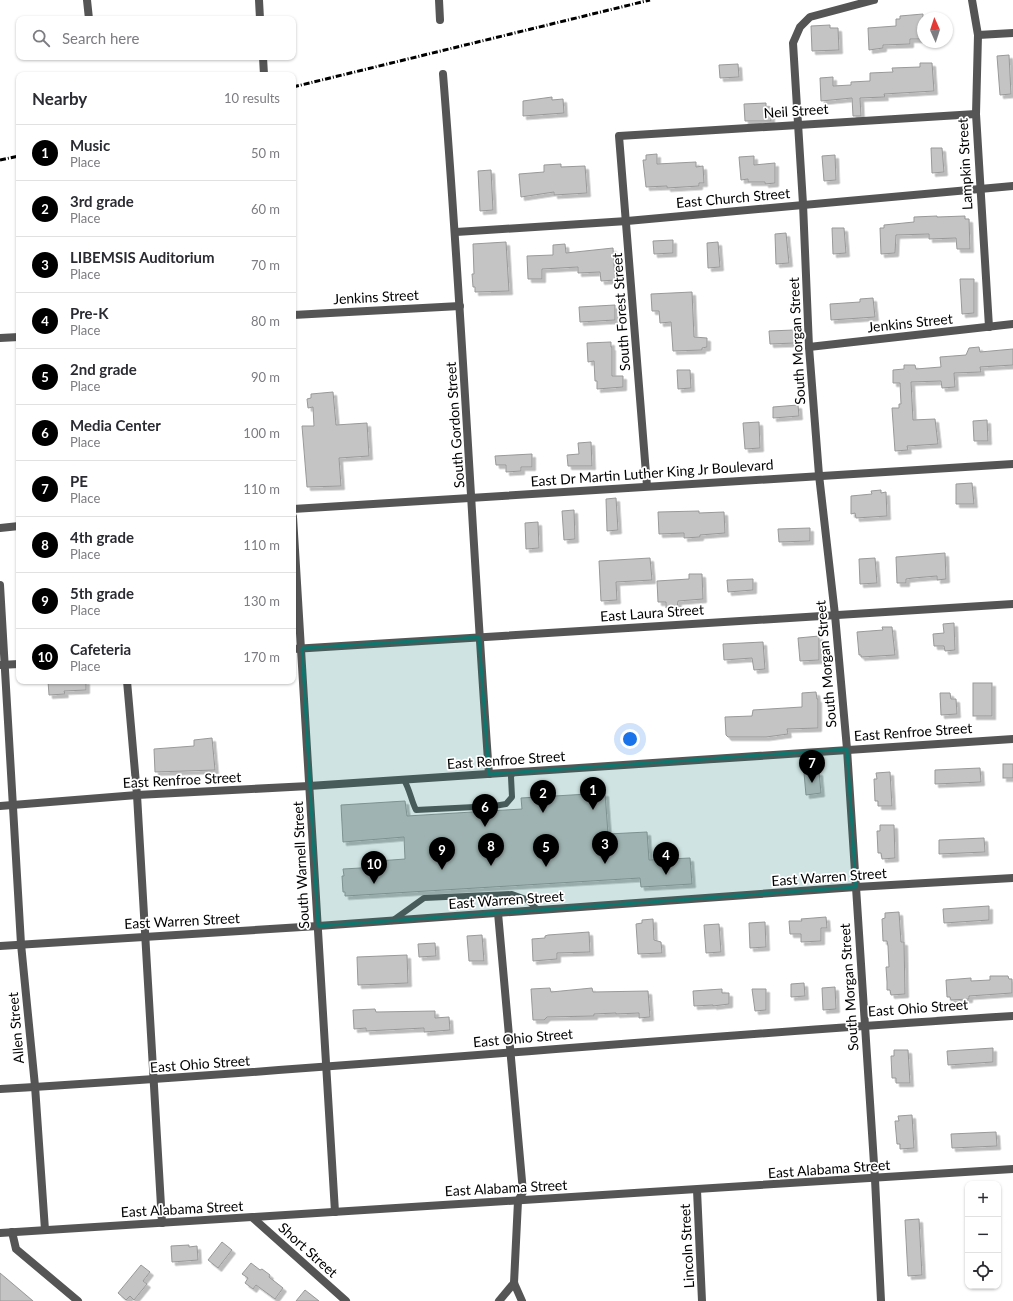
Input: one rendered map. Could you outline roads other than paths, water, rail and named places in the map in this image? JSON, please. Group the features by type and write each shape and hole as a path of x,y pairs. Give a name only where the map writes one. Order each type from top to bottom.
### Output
{"street":[{"path":"87,0 89,16"},
{"path":"259,0 260,16"},
{"path":"439,0 440,20"},
{"name":"South Morgan Street","path":"874,0 810,17 800,27 793,43 803,204 809,347 819,475 835,615 847,749 875,1179 880,1301"},
{"name":"Lampkin Street","path":"972,0 978,36 976,114 979,189 989,327"},
{"path":"978,36 1013,32"},
{"path":"263,60 264,72"},
{"name":"South Gordon Street","path":"443,74 456,232 473,497 479,637 489,774"},
{"name":"Neil Street","path":"619,136 798,123 976,114"},
{"name":"South Forest Street","path":"619,136 647,486"},
{"name":"East Church Street","path":"456,232 627,221 1013,186"},
{"name":"Jenkins Street","path":"296,315 460,306"},
{"name":"Jenkins Street","path":"809,347 1013,324"},
{"path":"0,338 16,337"},
{"name":"East Dr Martin Luther King Jr Boulevard","path":"296,509 1013,464"},
{"path":"0,528 16,526"},
{"name":"South Warnell Street","path":"296,561 336,1212"},
{"name":"Allen Street","path":"0,585 2,665 22,944 35,1086 45,1230"},
{"name":"East Laura Street","path":"296,649 1013,604"},
{"path":"2,665 16,664"},
{"path":"127,684 137,795 162,1223"},
{"name":"East Renfroe Street","path":"0,806 137,795 404,780 1013,739"},
{"name":"East Warren Street","path":"0,946 392,921 856,887 1013,878"},
{"path":"498,913 523,1192 518,1201 514,1283 522,1301"},
{"name":"East Ohio Street","path":"0,1088 153,1080 327,1068 511,1052 864,1025 1013,1016"},
{"name":"East Alabama Street","path":"0,1233 875,1179 1013,1169"},
{"name":"Lincoln Street","path":"697,1190 702,1301"},
{"name":"Short Street","path":"253,1218 346,1301"},
{"path":"12,1232 16,1249 78,1301"},
{"path":"499,1301 514,1283"}],"lane":[{"path":"404,780 410,790 412,802 416,810 494,806 506,804 512,797 511,777 513,772"},
{"path":"392,921 424,898 512,894 526,899 538,910"}],"railway":[{"path":"296,86 650,0"},
{"path":"0,160 16,157"}],"place":[{"name":"PE","path":"812,783"},
{"name":"Music","path":"593,810"},
{"name":"3rd grade","path":"543,813"},
{"name":"Media Center","path":"485,827"},
{"name":"LIBEMSIS Auditorium","path":"605,864"},
{"name":"4th grade","path":"491,866"},
{"name":"2nd grade","path":"546,867"},
{"name":"5th grade","path":"442,870"},
{"name":"Pre-K","path":"666,875"},
{"name":"Cafeteria","path":"374,884"}]}
